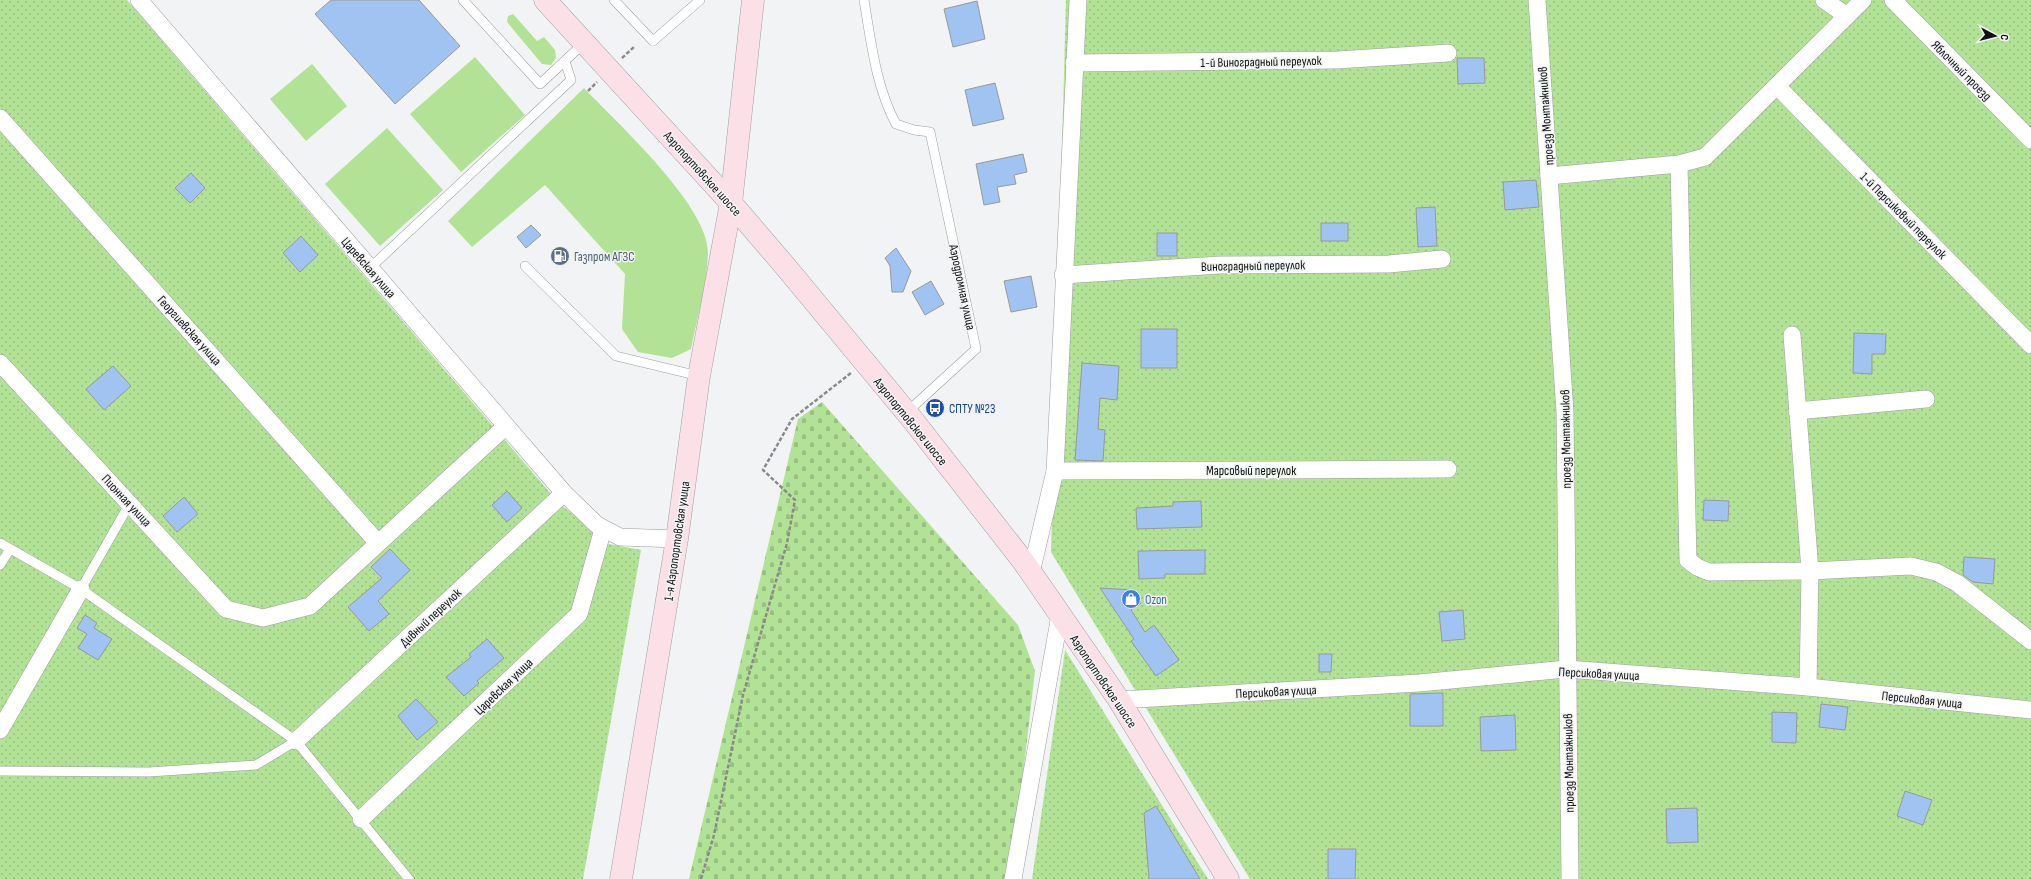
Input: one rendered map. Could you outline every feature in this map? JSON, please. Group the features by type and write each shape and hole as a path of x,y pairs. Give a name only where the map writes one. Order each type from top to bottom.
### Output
{"main road":[{"name":"Аэропортовское шоссе","path":"545,0 731,203 906,413 1031,573 1119,700 1228,879"},
{"name":"1-я Аэропортовская улица","path":"621,879 677,538 699,376 731,203 753,0"}],"street":[{"name":"Царевская улица","path":"139,0 564,493 597,525 620,537 677,538"},
{"path":"1031,573 1055,471 1063,275 1078,0"},
{"name":"проезд Монтажников","path":"1537,0 1566,412 1567,669 1570,879"},
{"path":"1824,0 1847,16"},
{"path":"1549,176 1679,164 1705,157 1863,0"},
{"name":"Яблочный проезд","path":"1893,0 2031,140"},
{"name":"1-й Виноградный переулок","path":"1074,63 1337,60 1448,53"},
{"name":"1-й Персиковый переулок","path":"1777,86 2031,345"},
{"name":"Георгиевская улица","path":"0,118 378,543"},
{"path":"1679,164 1688,560 1697,567 1709,572 1810,571 1911,566 1936,572 1957,583 2031,641"},
{"name":"Виноградный переулок","path":"1063,275 1220,265 1389,264 1442,259"},
{"path":"1792,334 1810,571 1808,686"},
{"name":"Пионная улица","path":"0,364 130,503 226,609 263,618 310,606 378,543"},
{"path":"1797,411 1926,399"},
{"path":"378,543 506,426"},
{"name":"Марсовый переулок","path":"1055,471 1448,469"},
{"name":"Дивный переулок","path":"296,741 564,493"},
{"name":"Царевская улица","path":"361,819 579,614 604,529"},
{"path":"0,730 81,589"},
{"path":"1013,879 1060,615"},
{"name":"Персиковая улица","path":"1119,700 1419,683 1567,669 1808,686 2031,710"},
{"path":"1563,879 1577,879"}],"lane":[{"path":"463,0 540,84 585,43"},
{"path":"614,0 653,41 700,0"},
{"name":"Аэродромная улица","path":"864,0 877,71 888,110 896,124 914,130 930,132 976,349 906,413"},
{"path":"370,268 571,80 565,62"},
{"path":"525,266 616,356 699,376"},
{"path":"81,589 130,503"},
{"path":"0,543 81,589 296,741 409,879"},
{"path":"0,566 10,549"},
{"path":"0,771 149,772 256,765 296,741"}],"path":[{"path":"701,879 714,835 743,696 787,543 795,500 763,470 792,419 865,363"}],"green space":[{"path":"0,0 127,0 558,502 609,544 641,550 583,879 0,879"},
{"path":"1066,0 2031,0 2031,879 1250,879 1051,552"},
{"path":"513,14 537,41 544,37 555,50 556,58 551,65 542,64 507,22 508,16"},
{"path":"475,57 525,115 461,172 410,114"},
{"path":"312,64 347,106 306,141 270,99"},
{"path":"584,88 638,143 678,189 694,212 704,234 708,253 707,265 704,289 691,349 672,358 638,352 622,329 625,274 545,185 472,247 448,221"},
{"path":"387,128 443,190 380,246 325,184"},
{"path":"822,402 1018,625 1035,671 1011,879 689,879 798,419"},
{"path":"1065,650 1208,879 1032,879"}],"building":[{"path":"331,0 419,0 460,46 395,104 315,14"},
{"path":"977,1 985,39 953,47 944,9"},
{"path":"1457,58 1484,58 1485,83 1458,84"},
{"path":"995,83 1004,119 973,126 965,90"},
{"path":"1023,154 1027,172 1014,175 1016,184 997,187 1000,202 984,205 976,164"},
{"path":"191,173 205,188 190,203 175,188"},
{"path":"1536,180 1539,207 1505,210 1503,182"},
{"path":"1435,207 1437,246 1418,247 1416,208"},
{"path":"1321,223 1348,223 1348,241 1321,241"},
{"path":"531,225 541,235 526,248 517,237"},
{"path":"1157,233 1177,233 1177,256 1157,256"},
{"path":"301,236 318,255 300,272 283,253"},
{"path":"896,248 911,271 903,292 892,292 890,266 885,258"},
{"path":"1031,276 1037,307 1011,312 1004,281"},
{"path":"931,281 944,304 925,315 912,292"},
{"path":"1141,329 1177,329 1177,368 1141,368"},
{"path":"1854,333 1886,334 1885,354 1872,354 1872,374 1853,373"},
{"path":"1082,363 1119,366 1117,400 1100,398 1098,429 1105,430 1103,461 1075,460"},
{"path":"113,366 131,386 104,410 86,389"},
{"path":"507,491 522,508 507,522 492,505"},
{"path":"184,497 198,514 177,532 163,516"},
{"path":"1704,500 1729,501 1728,521 1703,520"},
{"path":"1201,501 1202,527 1137,529 1136,508 1173,506 1173,502"},
{"path":"390,549 410,570 378,601 389,614 369,631 348,607 382,578 371,567"},
{"path":"1205,550 1205,574 1165,574 1165,578 1139,579 1138,551"},
{"path":"1964,557 1995,559 1993,584 1973,582 1963,575"},
{"path":"1100,588 1133,590 1141,603 1131,610 1145,632 1154,625 1179,660 1156,676 1131,641 1134,639"},
{"path":"1463,610 1465,639 1442,641 1439,612"},
{"path":"85,615 97,623 94,628 112,639 98,660 78,648 87,634 77,628"},
{"path":"487,639 504,658 477,681 479,683 464,696 446,677 471,657 469,654"},
{"path":"1319,654 1332,654 1331,672 1319,672"},
{"path":"1443,693 1443,726 1410,726 1410,694"},
{"path":"416,699 438,722 417,740 398,716"},
{"path":"1821,704 1848,707 1845,730 1819,727"},
{"path":"1772,712 1797,713 1796,743 1772,742"},
{"path":"1515,715 1516,750 1481,751 1480,717"},
{"path":"1905,791 1932,800 1923,825 1897,816"},
{"path":"1156,806 1200,879 1149,879 1144,813"},
{"path":"1697,808 1698,842 1667,843 1666,809"},
{"path":"1328,849 1356,849 1355,879 1328,879"}],"place":[{"name":"Газпром АГЗС","path":"560,256"},
{"name":"СПТУ №23","path":"935,408"},
{"name":"Ozon","path":"1131,599"}]}
